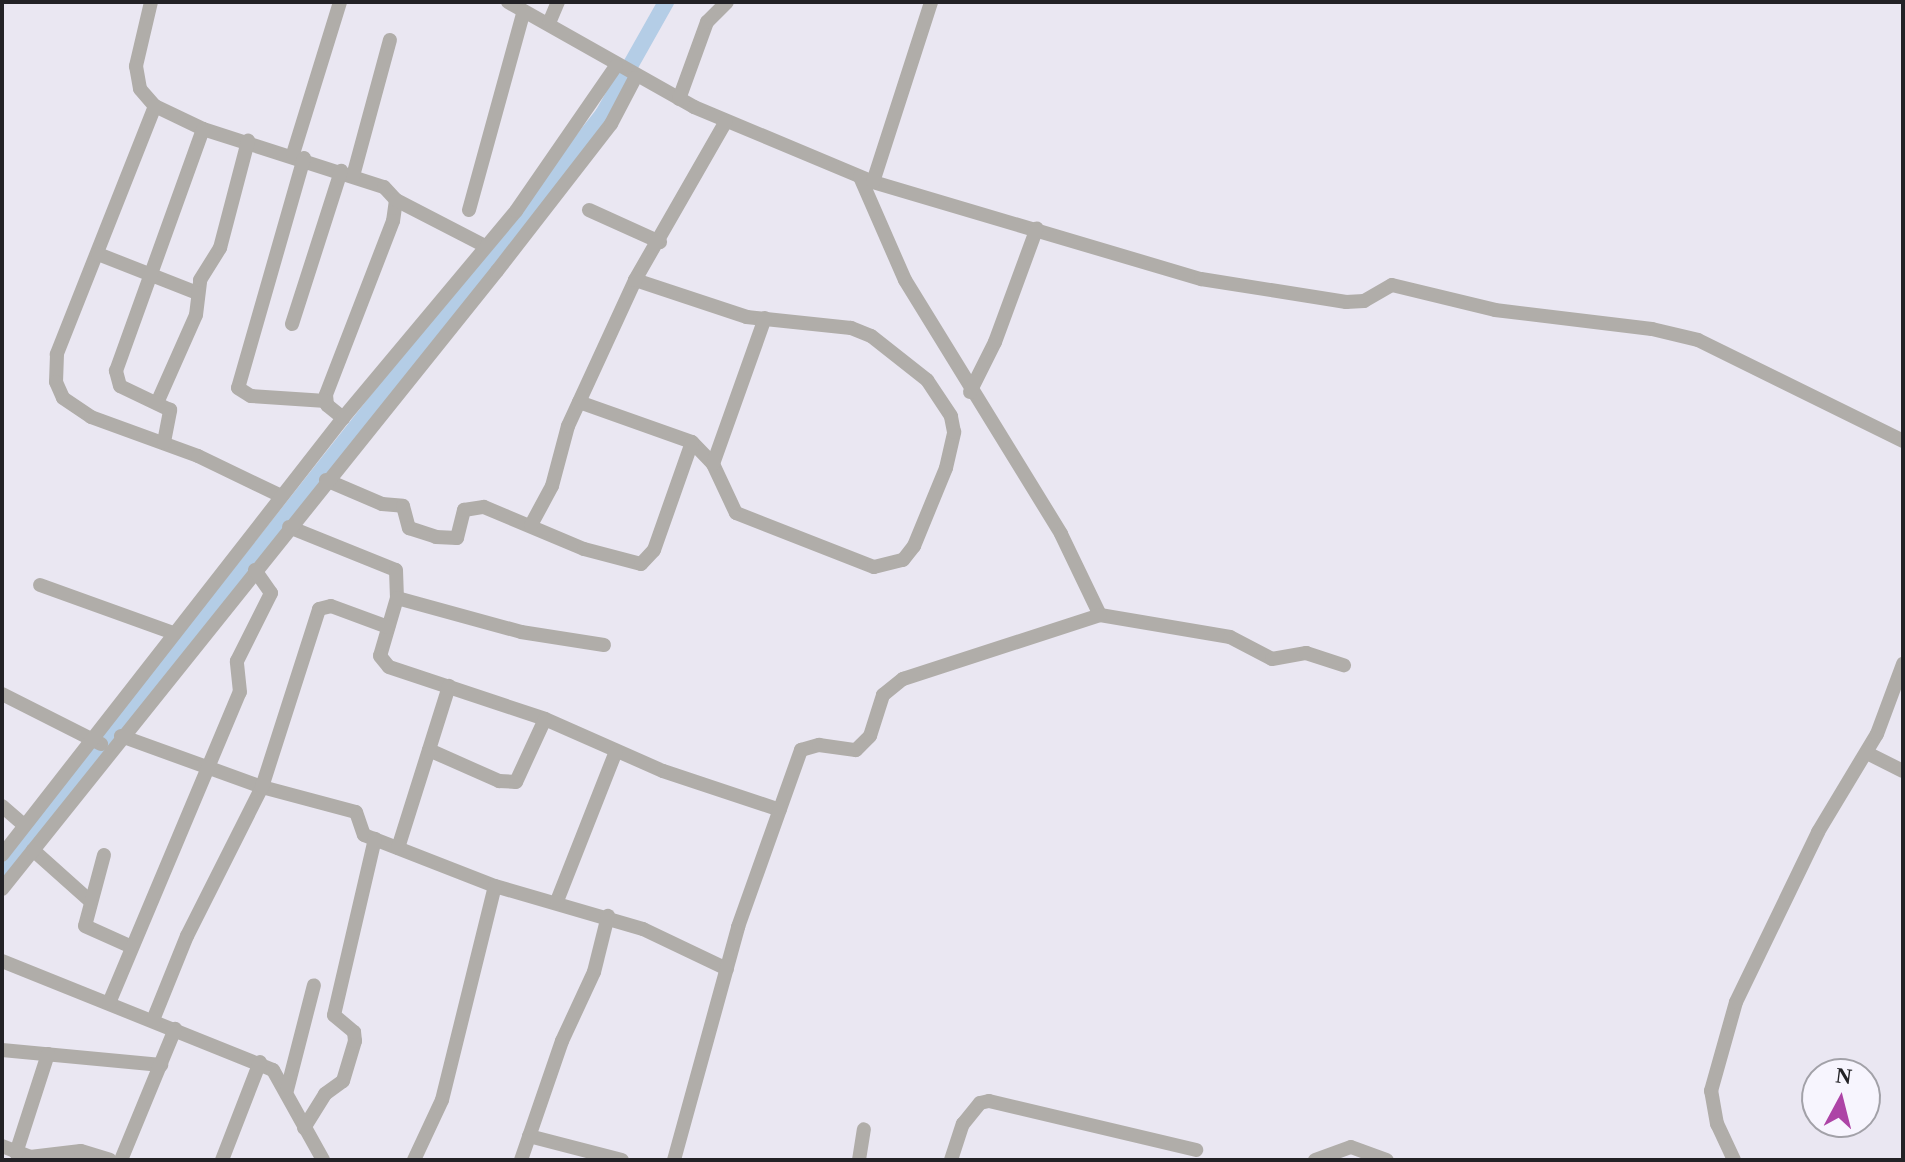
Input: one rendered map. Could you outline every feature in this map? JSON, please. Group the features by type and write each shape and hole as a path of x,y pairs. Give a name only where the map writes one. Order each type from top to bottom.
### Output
{"street":[{"path":"151,2 136,66 140,89 155,106 203,129 299,156 384,187 396,200 485,246"},
{"path":"321,2 339,5 238,388 251,396 326,401 343,418"},
{"path":"508,2 549,23 625,72 679,99 866,180 1037,228 1201,279 1346,302 1364,301 1392,285 1495,310 1652,329 1731,352 1903,441"},
{"path":"549,23 558,2"},
{"path":"679,99 707,22 727,2"},
{"path":"931,2 866,180 905,280 970,392 1061,534 1100,615"},
{"path":"469,210 524,11"},
{"path":"292,324 347,174 390,40"},
{"path":"2,889 33,850 173,633 343,418 516,211 625,72"},
{"path":"2,855 24,825 102,744 121,736 606,131 625,72"},
{"path":"155,106 57,354 56,382 63,398 91,417 164,442 281,496"},
{"path":"531,525 552,486 579,402 635,280 660,242 726,121"},
{"path":"164,442 171,413 116,379 203,129"},
{"path":"157,403 196,315 197,293 204,269 220,248 248,141"},
{"path":"326,401 393,221 396,200"},
{"path":"589,210 660,242"},
{"path":"970,392 995,342 1037,228"},
{"path":"98,254 197,293"},
{"path":"579,402 692,442 713,464 736,513 874,567 903,560 914,546 946,468 954,432 951,416 927,380 871,336 851,328 732,314 635,280"},
{"path":"713,464 765,318"},
{"path":"326,480 382,504 403,506 409,528 436,537 457,538 468,507 484,507 584,549 641,564 654,550 692,442"},
{"path":"289,527 389,565 399,575 397,598 380,656 383,663 545,719 616,751 780,810"},
{"path":"109,1003 240,692 237,661 271,593 268,581 255,570"},
{"path":"40,585 173,633"},
{"path":"397,598 521,632 604,645"},
{"path":"153,1020 187,936 262,787 319,609 331,606 388,627"},
{"path":"674,1160 727,969 801,750 865,745 890,687 1100,615 1230,637 1272,659 1306,653 1344,665"},
{"path":"1734,1160 1714,1115 1711,1091 1736,1002 1818,832 1867,753 1903,664"},
{"path":"398,848 449,686"},
{"path":"3,698 102,744"},
{"path":"429,750 499,781 516,782 545,719"},
{"path":"121,736 262,787 356,812 362,820 360,833 495,886 608,916 727,969"},
{"path":"557,901 616,751"},
{"path":"1867,753 1903,771"},
{"path":"2,806 24,825"},
{"path":"304,1128 320,1099 343,1081 355,1041 354,1032 334,1015 375,839"},
{"path":"33,850 90,901"},
{"path":"104,855 85,926 132,947"},
{"path":"414,1160 442,1100 495,886"},
{"path":"521,1160 562,1041 594,972 608,916"},
{"path":"2,961 260,1062 287,1090 323,1160"},
{"path":"287,1090 314,985"},
{"path":"121,1160 175,1029"},
{"path":"2,1050 161,1065"},
{"path":"16,1153 48,1054"},
{"path":"222,1160 260,1062"},
{"path":"951,1160 963,1124 989,1101 1196,1150"},
{"path":"859,1160 864,1129"},
{"path":"529,1136 622,1160"},
{"path":"2,1146 16,1153 42,1158 81,1151 110,1160"},
{"path":"1315,1160 1351,1147 1387,1160"}],"waterway":[{"path":"2,875 603,114 666,2"}]}
